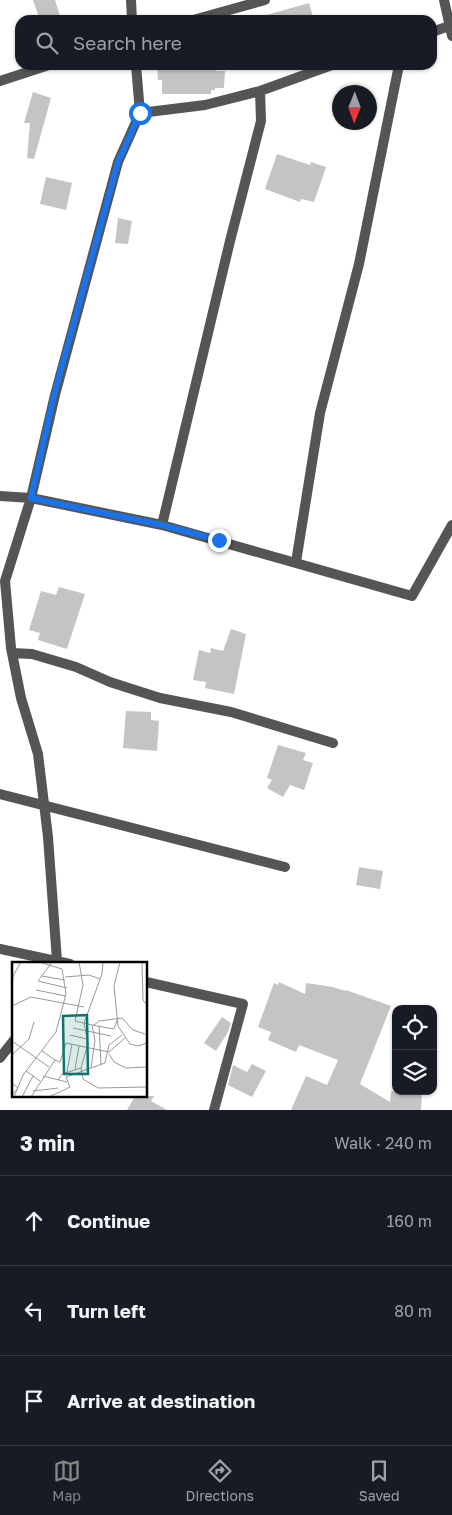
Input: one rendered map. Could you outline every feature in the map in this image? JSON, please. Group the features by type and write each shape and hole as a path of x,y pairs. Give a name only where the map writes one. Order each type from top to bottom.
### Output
{"street":[{"path":"131,0 132,15"},
{"path":"211,15 265,0"},
{"path":"437,31 451,29 444,0"},
{"path":"0,82 35,70"},
{"path":"0,949 56,962 38,754 21,698 12,653 5,581 31,498 54,395 118,162 140,113 136,70"},
{"path":"140,113 205,104 260,91 318,70"},
{"path":"296,562 320,413 359,264 398,70"},
{"path":"162,525 230,241 261,121 260,91"},
{"path":"0,496 31,498 162,525 412,596 451,529"},
{"path":"12,653 32,654 76,667 110,682 160,698 231,712 333,743"},
{"path":"0,794 284,867"},
{"path":"148,982 244,1004 214,1110"},
{"path":"0,1058 12,1043"}],"building":[{"path":"33,0 55,0 60,15 38,15"},
{"path":"309,3 313,15 267,15"},
{"path":"157,70 225,71 224,88 215,88 215,90 211,90 211,94 162,94 162,80 158,80"},
{"path":"33,92 51,98 34,159 27,158 30,123 24,123"},
{"path":"277,154 310,165 311,162 326,167 314,202 301,199 300,202 265,189"},
{"path":"46,177 72,183 66,210 40,204"},
{"path":"118,218 132,221 128,244 115,243"},
{"path":"59,587 85,594 67,649 38,640 40,633 29,630 41,591 56,595"},
{"path":"231,629 246,634 234,694 205,688 206,682 193,680 199,650 210,653 211,648 223,651"},
{"path":"126,711 151,712 151,720 159,721 157,751 123,748"},
{"path":"278,745 306,753 303,760 313,763 304,790 290,785 283,797 267,788 272,780 267,778"},
{"path":"359,867 383,871 380,889 356,885"},
{"path":"279,982 305,994 306,983 333,987 391,1006 360,1084 390,1102 391,1091 392,1095 422,1095 421,1110 291,1110 306,1076 327,1085 338,1060 299,1045 296,1052 268,1040 271,1032 258,1027 274,983 278,985"},
{"path":"222,1017 231,1023 228,1032 216,1051 204,1043"},
{"path":"252,1064 266,1071 252,1097 228,1085 233,1065 247,1072"},
{"path":"154,1096 151,1101 167,1110 127,1110 134,1098"}],"route":[{"path":"140,113 118,162 54,395 31,498 162,525 219,540"}]}
